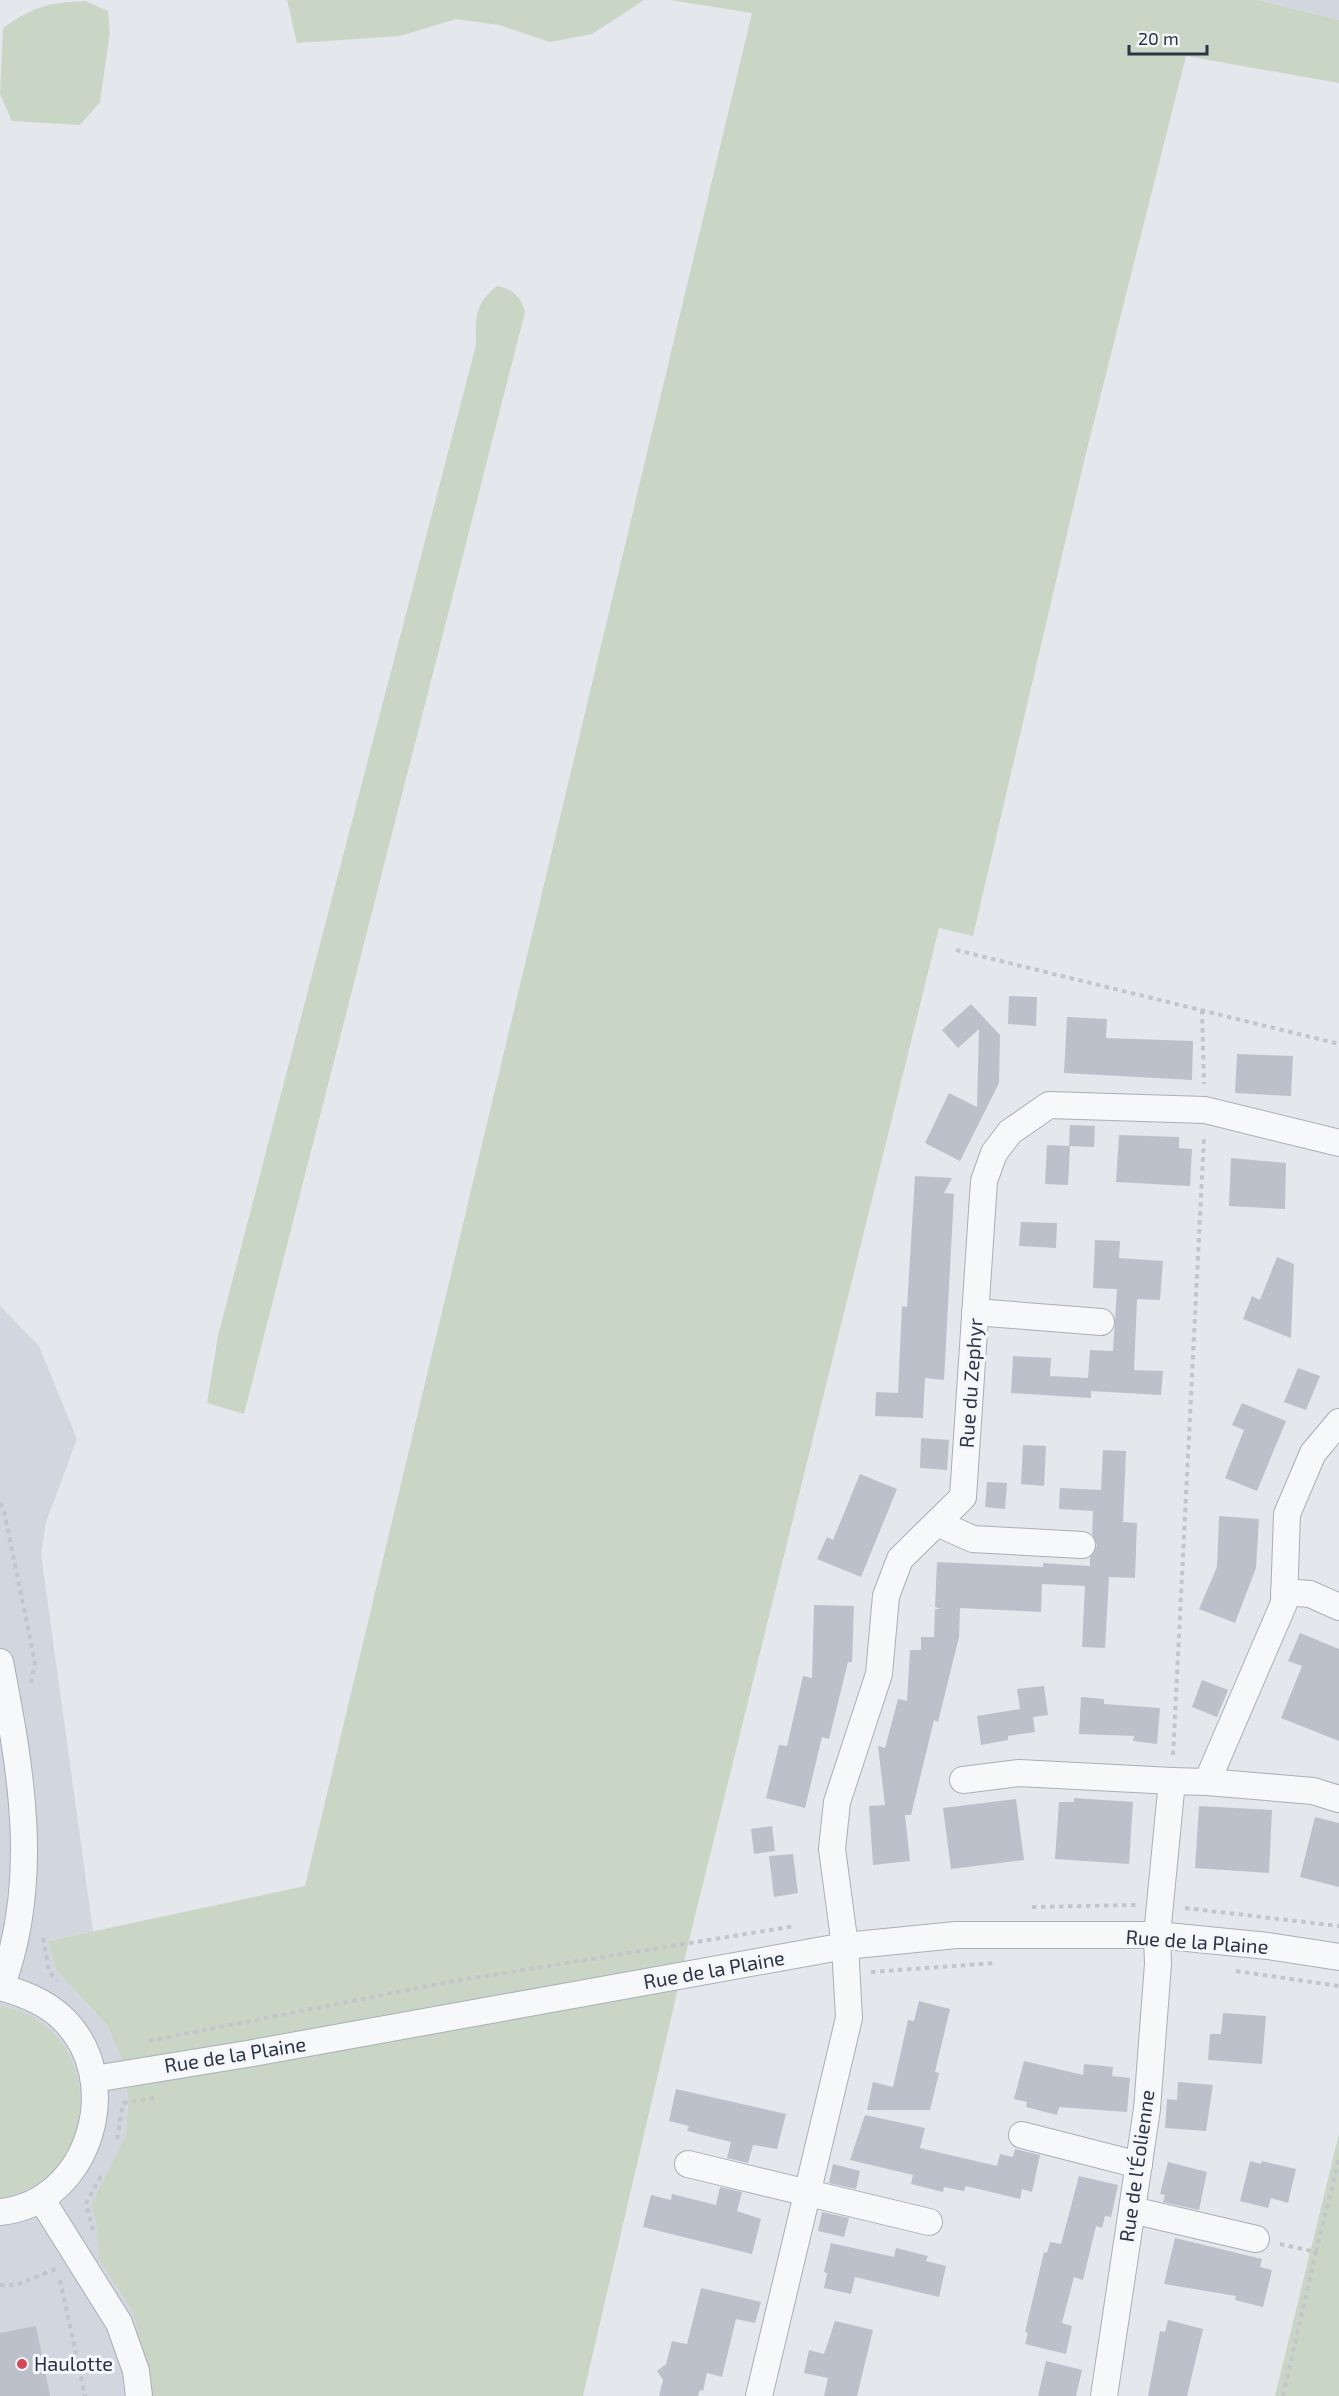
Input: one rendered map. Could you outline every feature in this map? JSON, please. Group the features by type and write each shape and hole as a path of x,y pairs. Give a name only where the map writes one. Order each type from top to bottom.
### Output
{"street":[{"name":"Rue du Zephyr","path":"845,1946 832,1849 837,1802 879,1674 886,1596 900,1559 963,1497 984,1181 994,1153 1010,1132 1049,1105 1205,1110 1339,1143"},
{"path":"975,1312 1101,1322"},
{"path":"1207,1782 1284,1603 1287,1514 1313,1453 1339,1422"},
{"path":"937,1523 973,1539 1082,1545"},
{"path":"1284,1592 1310,1594 1339,1607"},
{"path":"0,1662 22,1790 25,1864 17,1935 0,1987 34,1997 62,2017 83,2045 94,2079 96,2111 88,2144 70,2173 42,2200 0,2212"},
{"path":"963,1780 1019,1773 1207,1782 1313,1791 1339,1798"},
{"path":"1157,1935 1172,1781"},
{"name":"Rue de la Plaine","path":"94,2079 247,2054 845,1946 956,1935 1157,1935 1268,1946 1339,1957"},
{"name":"Rue de l'Éolienne","path":"1104,2396 1147,2109 1158,1964 1157,1935"},
{"path":"759,2396 849,2018 845,1946"},
{"path":"1022,2135 1139,2165"},
{"path":"688,2164 929,2222"},
{"path":"42,2200 119,2323 134,2363 140,2396"},
{"path":"1132,2210 1256,2239"}],"path":[{"path":"956,950 1339,1044"},
{"path":"1172,1781 1205,1110 1202,1010"},
{"path":"0,1503 4,1511 35,1663 31,1687"},
{"path":"1161,1905 1339,1926"},
{"path":"44,1932 43,1943 49,1971 63,1989"},
{"path":"846,1974 1006,1962"},
{"path":"1233,1971 1339,1986"},
{"path":"116,2142 123,2103 119,2074"},
{"path":"1283,2396 1339,2159"},
{"path":"73,2252 94,2236 86,2203 104,2171"},
{"path":"1256,2239 1316,2252"},
{"path":"0,2285 16,2285 58,2269 85,2396"}],"shaded area":[{"path":"1258,0 1339,0 1339,20"},
{"path":"0,1306 39,1346 77,1439 46,1522 41,1554 93,1931 48,1941 56,1970 107,2025 125,2067 128,2103 126,2134 91,2204 96,2224 99,2259 133,2313 153,2396 0,2396"}],"green space":[{"path":"287,0 644,0 592,34 550,42 499,25 456,19 400,36 297,43"},
{"path":"670,0 1258,0 1339,20 1339,83 1186,56 1084,461 973,936 939,928 692,1928 583,2396 153,2396 133,2313 99,2259 96,2224 91,2204 126,2134 128,2103 125,2067 107,2025 56,1970 48,1941 305,1886 752,13"},
{"path":"85,1 108,11 110,32 100,102 80,125 12,121 0,94 3,28 42,7"},
{"path":"497,286 515,294 521,301 525,312 244,1414 207,1403 218,1336 476,345 478,312 484,299"},
{"path":"0,2006 35,2019 60,2041 75,2070 80,2102 75,2134 60,2163 35,2185 0,2198"},
{"path":"1339,2134 1339,2396 1275,2396"}],"building":[{"path":"1009,996 1037,997 1036,1026 1008,1024"},
{"path":"971,1004 1000,1035 999,1083 960,1161 925,1143 949,1093 977,1107 979,1029 958,1048 942,1030"},
{"path":"1067,1017 1107,1019 1106,1038 1193,1041 1192,1080 1064,1073"},
{"path":"1237,1054 1293,1056 1291,1096 1235,1093"},
{"path":"1070,1125 1095,1126 1094,1147 1069,1146"},
{"path":"1119,1135 1179,1137 1179,1148 1192,1149 1190,1186 1116,1182"},
{"path":"1047,1145 1070,1146 1068,1185 1045,1184"},
{"path":"1231,1158 1286,1163 1285,1209 1229,1206"},
{"path":"915,1176 952,1178 944,1193 954,1194 944,1380 925,1378 923,1418 875,1416 876,1392 898,1393 902,1306 907,1307"},
{"path":"1021,1222 1057,1223 1056,1248 1019,1246"},
{"path":"1095,1240 1120,1241 1119,1258 1163,1261 1160,1300 1137,1299 1134,1370 1163,1371 1161,1395 1091,1391 1091,1398 1011,1393 1013,1356 1051,1358 1050,1376 1088,1378 1090,1350 1113,1351 1117,1289 1093,1288"},
{"path":"1277,1257 1294,1264 1291,1338 1243,1319 1252,1296 1260,1300"},
{"path":"1298,1368 1320,1376 1306,1410 1284,1402"},
{"path":"1242,1403 1286,1421 1257,1491 1225,1478 1244,1430 1232,1425"},
{"path":"921,1438 949,1440 947,1470 920,1468"},
{"path":"1023,1445 1046,1446 1044,1486 1021,1484"},
{"path":"1103,1450 1126,1451 1123,1522 1137,1523 1135,1578 1109,1577 1105,1648 1082,1647 1085,1586 1042,1584 1041,1612 960,1608 959,1637 938,1722 934,1720 911,1815 905,1815 910,1861 873,1865 869,1806 885,1805 878,1746 885,1748 898,1699 907,1701 910,1650 921,1650 921,1637 934,1637 935,1609 941,1609 935,1607 937,1562 1043,1567 1043,1563 1090,1566 1090,1557 1097,1546 1092,1534 1093,1511 1059,1509 1060,1488 1101,1490"},
{"path":"860,1474 897,1489 861,1577 817,1559 827,1537 833,1540"},
{"path":"987,1482 1007,1483 1005,1509 985,1507"},
{"path":"1219,1516 1259,1519 1256,1568 1235,1623 1199,1609 1217,1567"},
{"path":"814,1605 854,1606 852,1662 848,1662 829,1739 822,1737 805,1808 766,1798 779,1745 787,1746 803,1676 812,1678"},
{"path":"1300,1633 1339,1649 1339,1741 1281,1718 1302,1666 1288,1661"},
{"path":"1202,1680 1228,1690 1217,1717 1192,1707"},
{"path":"1044,1686 1048,1715 1033,1717 1035,1732 1008,1736 1008,1740 981,1745 977,1716 1020,1709 1017,1689"},
{"path":"1081,1697 1104,1699 1104,1704 1160,1708 1157,1744 1133,1741 1134,1736 1079,1734"},
{"path":"1074,1798 1133,1802 1129,1864 1055,1859 1059,1802 1074,1802"},
{"path":"1016,1799 1024,1860 951,1869 943,1808"},
{"path":"1199,1806 1272,1810 1269,1873 1195,1868"},
{"path":"1315,1817 1339,1823 1339,1887 1300,1877"},
{"path":"772,1826 775,1851 754,1854 751,1829"},
{"path":"793,1854 798,1893 774,1897 769,1856"},
{"path":"919,2001 950,2009 935,2072 939,2073 930,2110 867,2110 873,2082 893,2087 908,2020 914,2021"},
{"path":"1223,2013 1266,2016 1262,2064 1208,2060 1210,2034 1221,2034"},
{"path":"1024,2061 1083,2075 1084,2064 1113,2067 1112,2076 1130,2078 1127,2112 1059,2107 1057,2115 1026,2107 1027,2102 1014,2099"},
{"path":"1178,2082 1213,2085 1206,2131 1165,2128 1167,2099 1177,2100"},
{"path":"676,2089 786,2114 777,2149 753,2145 748,2163 727,2158 731,2142 687,2131 689,2126 669,2121"},
{"path":"865,2115 925,2128 920,2148 997,2166 1000,2154 1013,2157 1015,2149 1040,2155 1032,2192 1022,2189 1020,2199 966,2186 964,2191 944,2187 943,2192 911,2184 913,2175 850,2160"},
{"path":"1250,2161 1261,2164 1262,2161 1296,2169 1288,2203 1271,2198 1268,2208 1240,2201"},
{"path":"1168,2162 1207,2172 1199,2210 1163,2202 1165,2195 1160,2194"},
{"path":"833,2164 860,2171 856,2189 829,2183"},
{"path":"1079,2176 1118,2185 1111,2217 1105,2216 1102,2228 1096,2226 1083,2280 1074,2277 1062,2323 1072,2326 1066,2354 1025,2344 1028,2333 1025,2332 1044,2252 1047,2253 1050,2242 1061,2244"},
{"path":"720,2187 742,2192 737,2211 761,2219 752,2254 643,2227 651,2195 671,2200 672,2194 716,2205"},
{"path":"822,2212 849,2218 844,2237 818,2231"},
{"path":"1175,2238 1262,2259 1260,2267 1272,2270 1263,2307 1235,2300 1236,2296 1164,2284"},
{"path":"831,2243 894,2257 896,2248 928,2256 926,2261 946,2266 939,2297 855,2277 851,2294 824,2288 827,2273 824,2272"},
{"path":"701,2288 761,2302 755,2323 736,2319 722,2377 707,2373 703,2391 700,2390 698,2396 659,2396 663,2380 657,2371 666,2364 672,2341 687,2344"},
{"path":"1168,2320 1203,2329 1187,2396 1148,2396 1160,2331 1165,2332"},
{"path":"835,2321 873,2330 857,2396 824,2396 828,2378 804,2373 809,2350 824,2354"},
{"name":"Haulotte","path":"36,2326 50,2396 0,2396 0,2333"},
{"path":"1046,2361 1082,2370 1076,2396 1038,2396"}],"place":[{"name":"Haulotte","path":"22,2364"}]}
